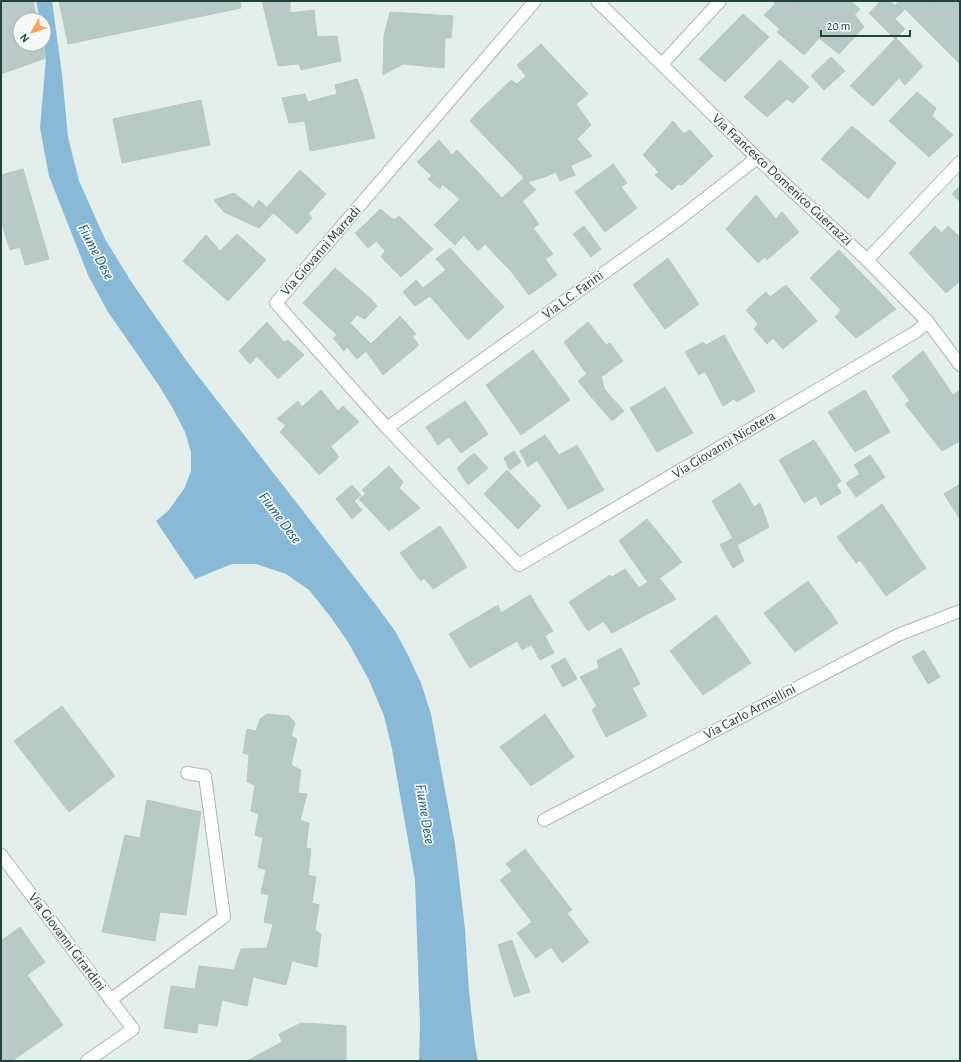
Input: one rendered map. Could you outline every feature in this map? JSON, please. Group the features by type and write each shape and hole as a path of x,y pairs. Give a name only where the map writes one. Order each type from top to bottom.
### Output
{"street":[{"name":"Via Giovanni Marradi","path":"520,565 387,428 276,303 535,1"},
{"name":"Via Francesco Domenico Guerrazzi","path":"597,1 756,158 867,260 928,322 960,365"},
{"path":"662,64 720,1"},
{"name":"Via L.C. Farini","path":"387,428 678,220 756,158"},
{"path":"867,260 960,162"},
{"name":"Via Giovanni Nicotera","path":"520,565 914,333 928,322"},
{"name":"Via Carlo Armellini","path":"544,820 898,635 960,611"},
{"path":"110,1000 224,917 205,776 187,773"},
{"name":"Via Giovanni Girardini","path":"1,855 133,1029 87,1061"}],"water":[{"name":"Fiume Dese","path":"36,1 52,1 62,74 68,137 79,181 105,239 132,283 188,363 395,631 421,683 431,714 455,844 465,929 469,991 478,1061 419,1061 420,1024 415,880 392,749 384,716 369,680 348,642 309,590 286,574 256,564 232,564 195,579 156,521 168,511 184,489 191,471 191,452 185,432 172,407 158,384 108,312 88,275 49,176 40,128 46,58 45,52 52,52 52,12 38,12"}],"building":[{"path":"1,1 33,1 35,12 12,12 12,52 45,52 46,58 1,74"},
{"path":"59,1 240,1 241,8 68,44"},
{"path":"262,1 290,1 290,13 314,10 317,37 337,36 341,61 301,70 299,64 278,66"},
{"path":"772,1 789,1 830,40 855,15 864,27 839,54 819,38 804,55 777,32 780,29 764,15 775,4"},
{"path":"789,1 850,1 860,9 830,40"},
{"path":"881,1 890,1 895,6 899,1 933,1 916,20 905,9 885,29 869,13"},
{"path":"933,1 960,1 960,64 916,20"},
{"path":"390,12 453,16 451,38 445,38 444,68 403,64 383,75 384,36"},
{"path":"743,14 769,37 725,82 699,59"},
{"path":"895,19 905,29 895,39 885,29"},
{"path":"896,38 923,66 905,85 899,78 873,106 850,86"},
{"path":"541,44 551,55 526,76 517,65"},
{"path":"551,55 588,94 576,104 591,125 577,139 541,101 500,136 476,114 511,80 517,84"},
{"path":"831,57 845,71 824,90 811,76"},
{"path":"780,60 809,87 793,103 787,99 767,117 744,97"},
{"path":"357,79 375,138 310,151 305,121 289,123 282,98 305,94 308,102 337,94 335,85"},
{"path":"917,92 936,108 932,116 953,135 929,157 889,121"},
{"path":"201,100 210,145 122,163 113,119"},
{"path":"541,101 592,156 547,176 528,182 470,121 476,114 500,136"},
{"path":"673,121 684,134 690,130 713,156 682,185 678,184 672,190 655,175 659,172 643,155"},
{"path":"852,126 896,163 868,199 821,159"},
{"path":"439,140 452,155 457,150 490,185 465,203 442,184 440,189 428,179 432,176 417,162"},
{"path":"613,164 627,183 621,187 637,208 605,232 575,192"},
{"path":"571,166 575,175 560,181 556,172"},
{"path":"23,169 49,259 25,265 20,247 10,250 1,220 1,175"},
{"path":"300,170 326,194 308,214 312,218 297,234 267,207"},
{"path":"524,178 536,190 481,239 485,244 478,251 464,235 455,245 434,225 460,199 465,203 490,185 502,198"},
{"path":"960,186 960,202 952,194"},
{"path":"234,193 253,208 259,200 273,213 259,228 224,212 214,200"},
{"path":"756,195 776,219 782,212 799,232 767,260 765,257 758,263 726,229"},
{"path":"522,201 539,224 533,228 553,254 545,259 557,275 529,295 510,270 481,239"},
{"path":"380,209 394,220 399,216 433,249 401,277 381,257 385,251 363,226"},
{"path":"363,226 376,241 368,248 355,233"},
{"path":"584,226 601,249 591,257 573,234"},
{"path":"935,226 942,233 948,226 960,237 960,281 946,293 909,253"},
{"path":"237,234 266,260 228,301 183,261 206,235 220,251"},
{"path":"450,248 504,307 468,340 423,288 446,270 436,259"},
{"path":"839,250 896,309 856,338 835,317 841,310 810,278"},
{"path":"668,258 699,304 665,329 633,285"},
{"path":"335,268 377,306 365,319 357,315 350,323 371,344 400,316 416,334 412,337 419,345 383,375 366,351 357,359 347,347 344,351 333,338 337,335 303,303"},
{"path":"416,280 430,296 415,306 403,292"},
{"path":"786,285 817,321 783,349 773,338 767,344 754,329 758,324 746,310 766,292 770,297"},
{"path":"267,322 284,342 288,340 304,355 278,379 257,356 250,364 239,351"},
{"path":"588,322 606,345 610,343 623,361 601,377 598,374 591,380 564,342"},
{"path":"724,335 755,391 737,402 734,399 723,406 705,371 699,375 685,352 703,342 706,345"},
{"path":"533,350 570,400 521,435 486,385"},
{"path":"923,351 953,395 960,390 960,441 942,451 905,404 910,401 892,376"},
{"path":"587,374 591,380 598,374 601,377 605,390 592,398 578,381"},
{"path":"665,387 693,433 657,452 630,408"},
{"path":"321,390 338,411 343,406 359,422 310,464 280,432 286,425 277,419 298,401 302,407"},
{"path":"605,390 624,411 612,421 592,398"},
{"path":"865,390 890,432 855,452 828,412"},
{"path":"465,401 488,434 461,453 449,437 438,445 426,427"},
{"path":"545,435 559,455 577,445 604,490 568,509 537,460 528,467 520,451"},
{"path":"814,440 841,481 804,503 779,460"},
{"path":"331,447 339,457 319,475 310,464"},
{"path":"514,451 521,462 510,470 504,458"},
{"path":"474,453 488,468 468,485 457,468"},
{"path":"870,455 885,477 856,497 846,483 860,474 854,465"},
{"path":"389,466 403,482 399,488 420,508 389,531 359,499 366,494 362,490"},
{"path":"507,470 541,506 518,529 484,494"},
{"path":"740,483 754,507 760,503 769,527 737,545 712,501"},
{"path":"836,484 841,493 821,505 816,496"},
{"path":"960,484 960,519 944,494"},
{"path":"352,485 361,495 354,501 362,510 352,519 336,499"},
{"path":"882,504 926,568 886,596 860,560 856,563 837,537"},
{"path":"647,519 682,562 660,578 651,568 642,574 619,541"},
{"path":"440,526 467,567 433,589 424,578 421,581 400,553"},
{"path":"733,538 744,561 733,568 720,545"},
{"path":"651,568 676,599 612,633 603,621 630,604 612,577 625,569 639,588 648,582 642,574"},
{"path":"610,575 630,604 588,631 569,602"},
{"path":"808,581 838,623 795,652 764,613"},
{"path":"530,595 553,631 522,650 517,641 470,668 449,634 498,605 501,613"},
{"path":"716,615 751,663 703,695 670,651"},
{"path":"545,636 554,653 540,660 531,644"},
{"path":"621,648 640,684 632,688 647,716 606,737 592,710 597,706 580,677 599,668 597,661"},
{"path":"924,650 940,677 928,684 912,657"},
{"path":"565,658 577,679 563,687 551,666"},
{"path":"62,706 115,776 69,812 14,741"},
{"path":"267,714 289,716 295,723 291,736 297,739 291,765 301,770 298,793 307,794 300,820 309,823 306,848 311,849 308,875 316,877 312,903 319,905 315,930 321,934 317,967 292,961 286,985 253,977 247,1006 222,1000 217,1026 198,1023 197,1033 164,1028 171,986 195,989 199,966 234,970 241,949 267,948 273,924 264,922 269,895 261,893 266,870 258,867 263,838 255,835 259,814 251,811 255,785 247,782 249,755 243,753 247,729 256,731 260,719"},
{"path":"545,714 574,757 531,786 500,747"},
{"path":"147,800 201,812 186,915 160,912 155,941 102,932 125,835 140,838"},
{"path":"525,849 572,910 567,913 589,942 562,963 551,947 536,958 517,933 532,922 500,880 512,871 506,864"},
{"path":"20,927 45,962 27,975 63,1025 12,1061 1,1061 1,941"},
{"path":"512,940 530,992 514,997 498,945"},
{"path":"301,1023 319,1024 318,1047 287,1049 294,1061 247,1061 282,1042 279,1034"},
{"path":"319,1024 346,1026 346,1061 294,1061 287,1049 318,1047"}]}
